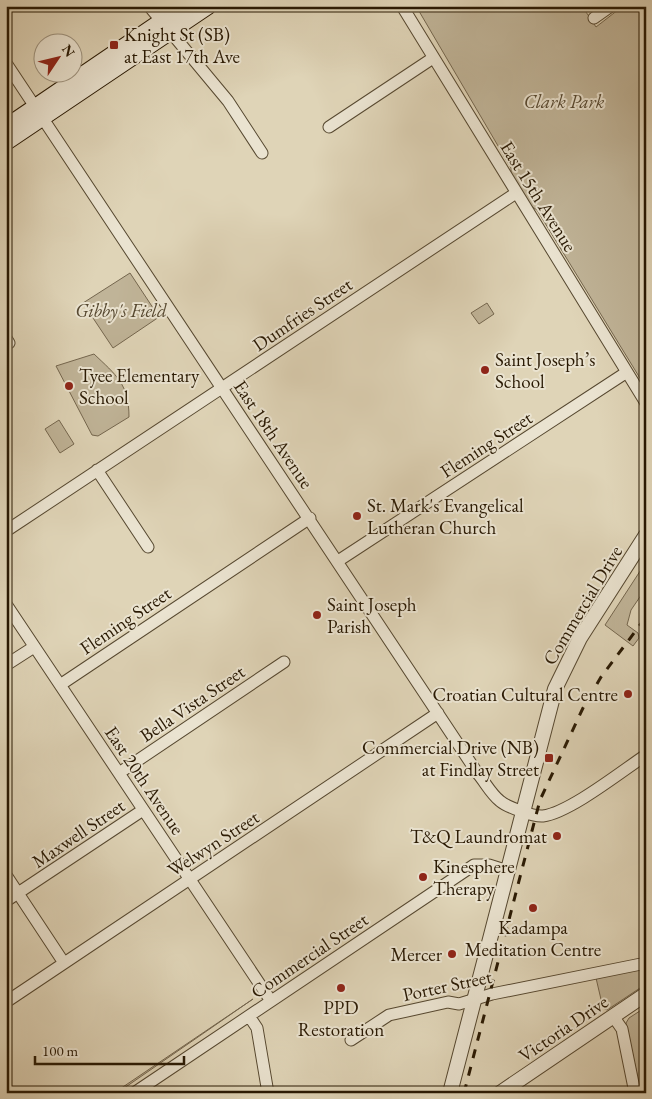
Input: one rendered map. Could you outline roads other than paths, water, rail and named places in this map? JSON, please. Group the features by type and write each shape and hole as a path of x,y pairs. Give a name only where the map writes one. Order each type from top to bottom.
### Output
{"main road":[{"path":"165,27 184,6"},
{"path":"6,142 39,113 165,27 208,6"},
{"path":"6,127 39,113"}],"street":[{"path":"149,6 228,101 262,154"},
{"name":"East 15th Avenue","path":"402,6 646,403"},
{"path":"594,18 611,6"},
{"path":"329,128 433,58"},
{"name":"East 18th Avenue","path":"6,63 438,713 498,799 538,816 554,813 646,755"},
{"name":"Dumfries Street","path":"6,531 516,193"},
{"name":"Fleming Street","path":"338,561 627,372"},
{"path":"97,470 148,547"},
{"name":"Fleming Street","path":"60,685 310,518"},
{"name":"Commercial Drive","path":"450,1093 547,714 564,668 646,535"},
{"name":"East 20th Avenue","path":"6,604 271,1001"},
{"path":"6,665 34,647"},
{"name":"Bella Vista Street","path":"118,772 284,662"},
{"name":"Welwyn Street","path":"6,1002 438,713"},
{"name":"Maxwell Street","path":"6,901 144,810"},
{"name":"Commercial Street","path":"134,1093 474,865 489,865 508,871"},
{"path":"6,875 64,963"},
{"name":"Porter Street","path":"351,1040 389,1015 448,1002 459,1004 492,994 646,963"},
{"name":"Victoria Drive","path":"500,1093 646,994"},
{"path":"249,1016 258,1028 268,1093"},
{"path":"613,1016 622,1029 635,1093"}],"railway":[{"path":"464,1093 540,800 583,708 601,677 646,617"}],"place":[{"name":"Knight St (SB) at East 17th Ave","path":"114,45"},
{"name":"Saint Joseph’s School","path":"485,370"},
{"name":"Tyee Elementary School","path":"69,386"},
{"name":"St. Mark's Evangelical Lutheran Church","path":"357,516"},
{"name":"Saint Joseph Parish","path":"317,615"},
{"name":"Croatian Cultural Centre","path":"628,694"},
{"name":"Commercial Drive (NB) at Findlay Street","path":"549,758"},
{"name":"T&Q Laundromat","path":"557,836"},
{"name":"Kinesphere Therapy","path":"423,877"},
{"name":"Kadampa Meditation Centre","path":"533,908"},
{"name":"Mercer","path":"452,954"},
{"name":"PPD Restoration","path":"341,988"}],"park label":[{"name":"Clark Park","path":"564,101"},
{"name":"Gibby's Field","path":"121,310"}]}
